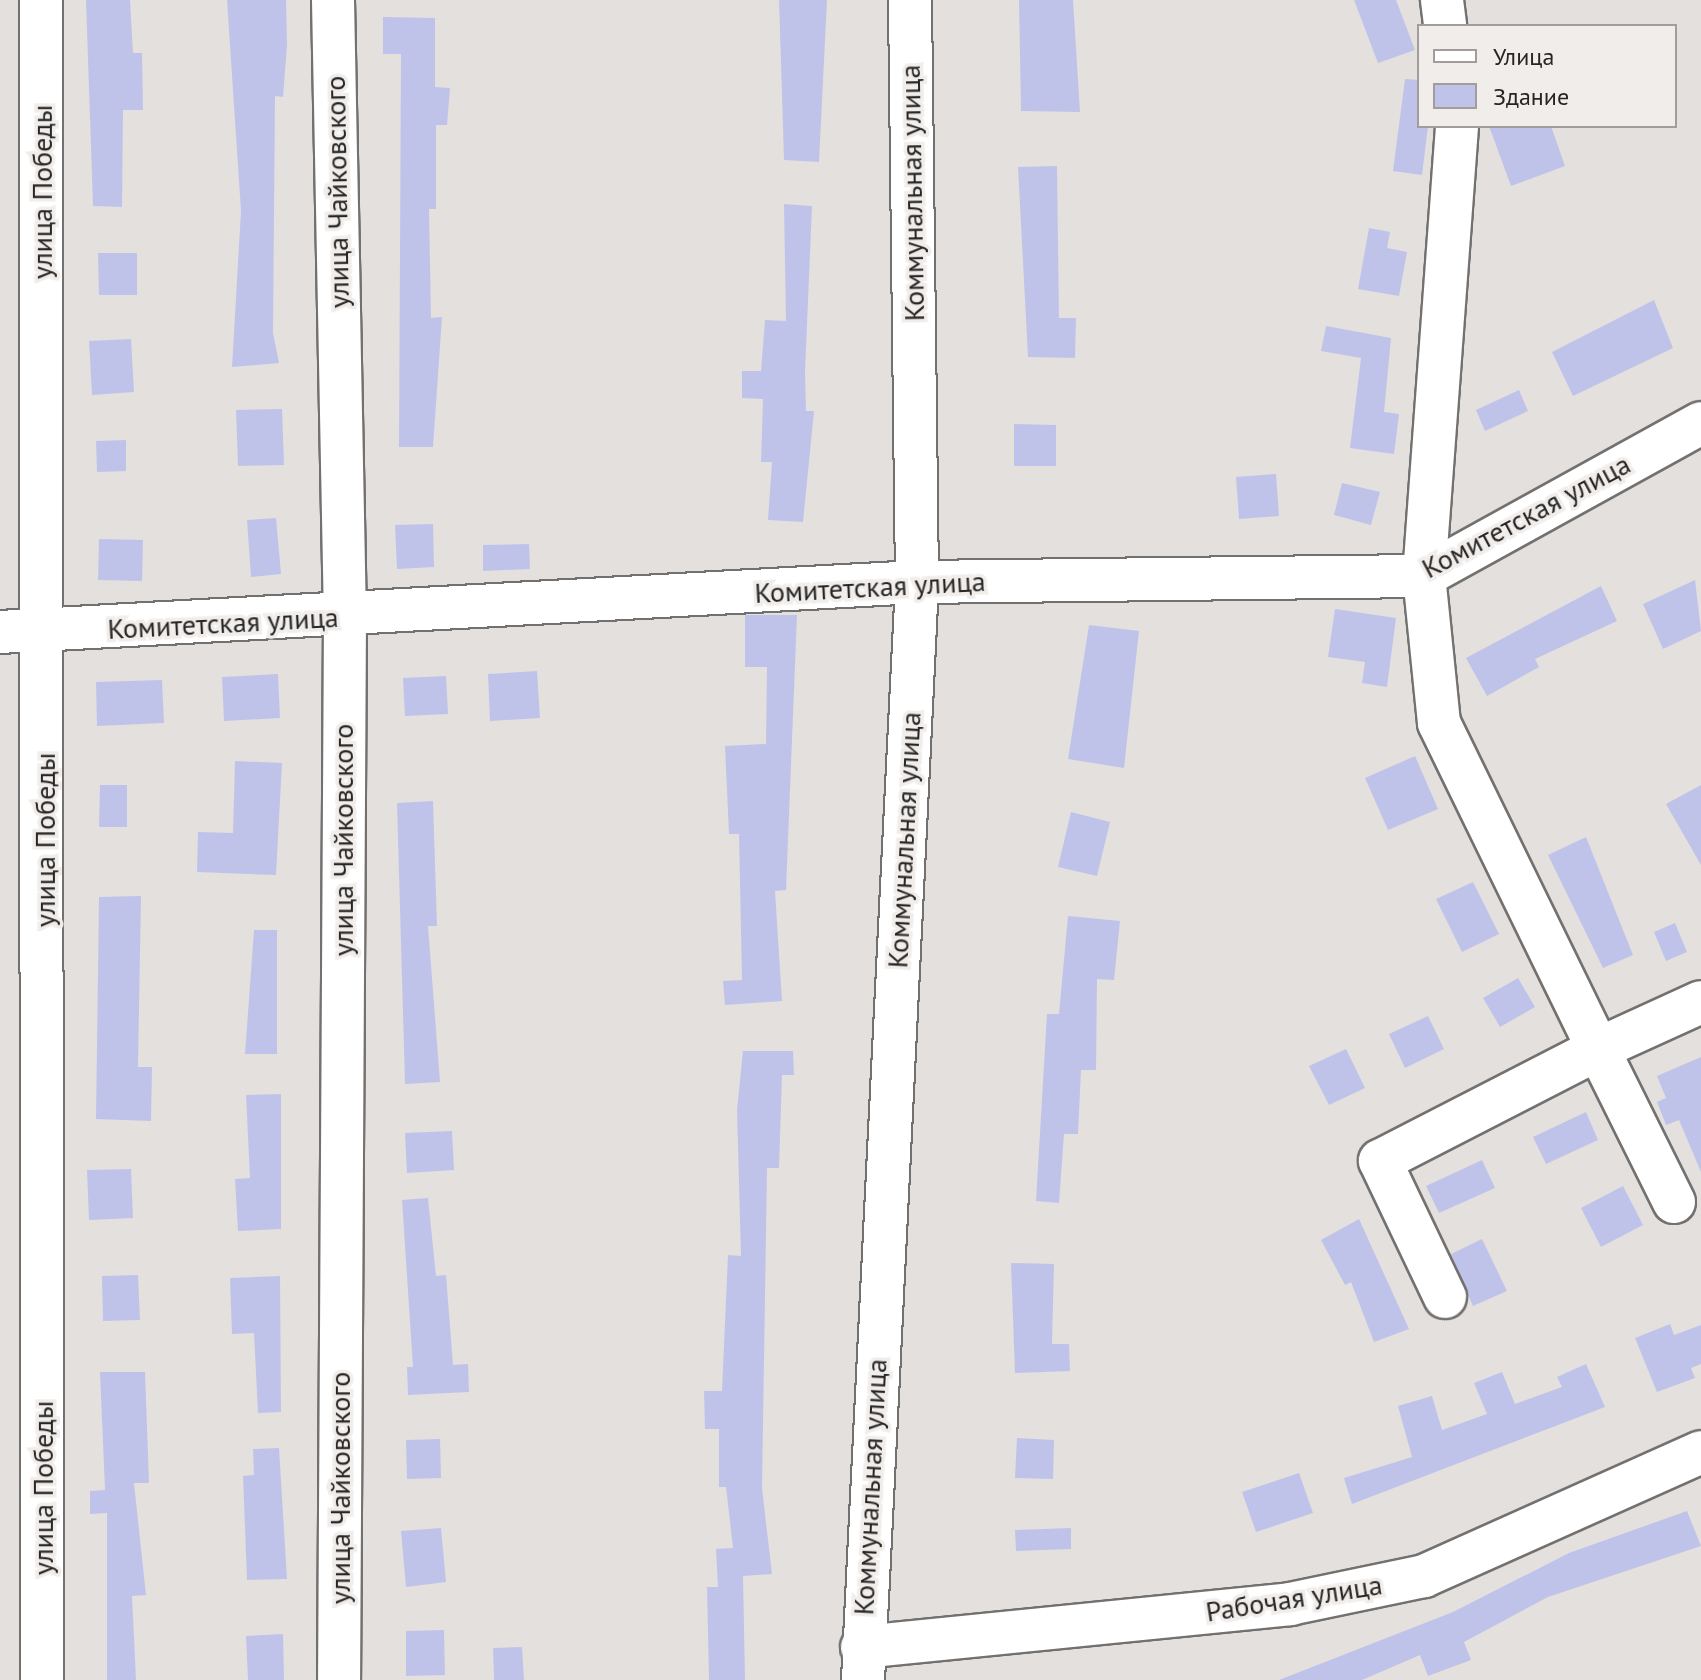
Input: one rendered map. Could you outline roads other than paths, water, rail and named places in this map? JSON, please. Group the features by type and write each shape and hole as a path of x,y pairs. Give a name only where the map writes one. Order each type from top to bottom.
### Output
{"street":[{"name":"улица Победы","path":"41,0 46,632 42,1680"},
{"name":"улица Чайковского","path":"333,0 345,617 339,1680"},
{"name":"Коммунальная улица","path":"862,1664 917,582 910,0"},
{"path":"1442,0 1445,24"},
{"path":"1457,128 1424,576 1439,723 1674,1202"},
{"name":"Комитетская улица","path":"0,632 345,617 917,582 1424,576 1701,423"},
{"path":"1445,1297 1380,1161 1598,1049 1701,1002"},
{"name":"Рабочая улица","path":"862,1664 1290,1604 1424,1576 1701,1452"}]}
